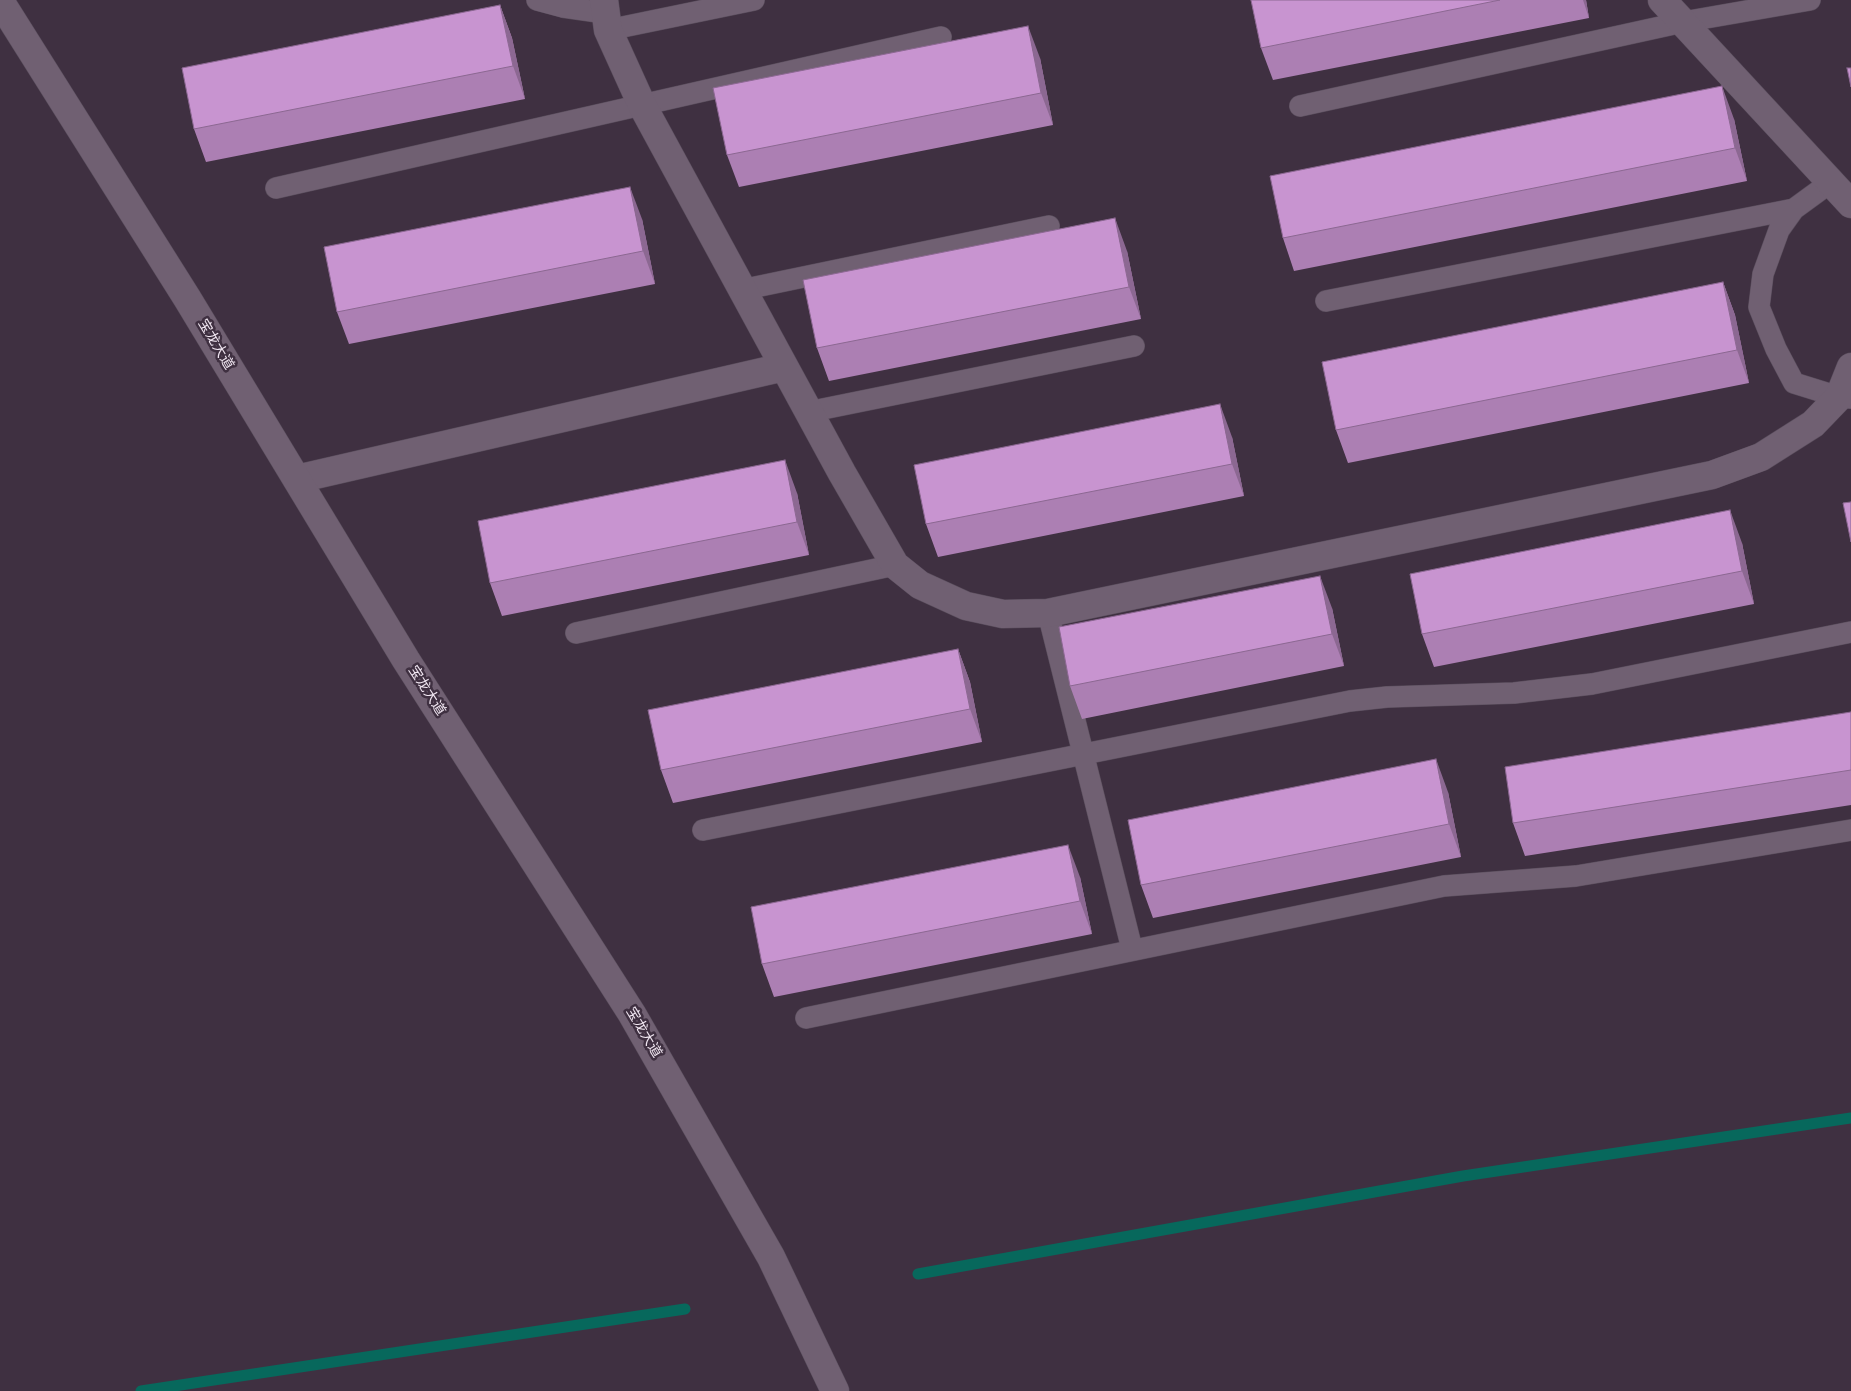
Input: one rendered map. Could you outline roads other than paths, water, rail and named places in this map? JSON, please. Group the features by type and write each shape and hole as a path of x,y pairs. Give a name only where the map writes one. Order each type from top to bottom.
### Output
{"street":[{"path":"1662,0 1846,196"},
{"name":"宝龙大道","path":"0,1 186,298 406,660 632,1014 771,1257 835,1391"},
{"path":"606,14 642,105 808,412 895,565 920,585 966,606 1003,614 1048,613 1712,475 1762,457 1813,424 1845,398 1851,367"},
{"path":"297,479 784,367"}],"lane":[{"path":"537,0 563,7 606,14 754,0"},
{"path":"1300,106 1683,22 1810,0"},
{"path":"276,188 941,37"},
{"path":"1326,301 1794,209 1846,196"},
{"path":"1794,209 1779,230 1763,274 1759,307 1776,349 1794,383 1845,398"},
{"path":"741,290 1049,226"},
{"path":"808,412 1134,346"},
{"path":"576,633 895,565"},
{"path":"1048,613 1132,950"},
{"path":"702,830 1350,701 1387,697 1514,693 1592,684 1851,632"},
{"path":"806,1018 1444,886 1576,876 1851,830"}],"waterway":[{"path":"918,1274 1463,1176 1851,1118"},
{"path":"141,1391 685,1309"}]}
